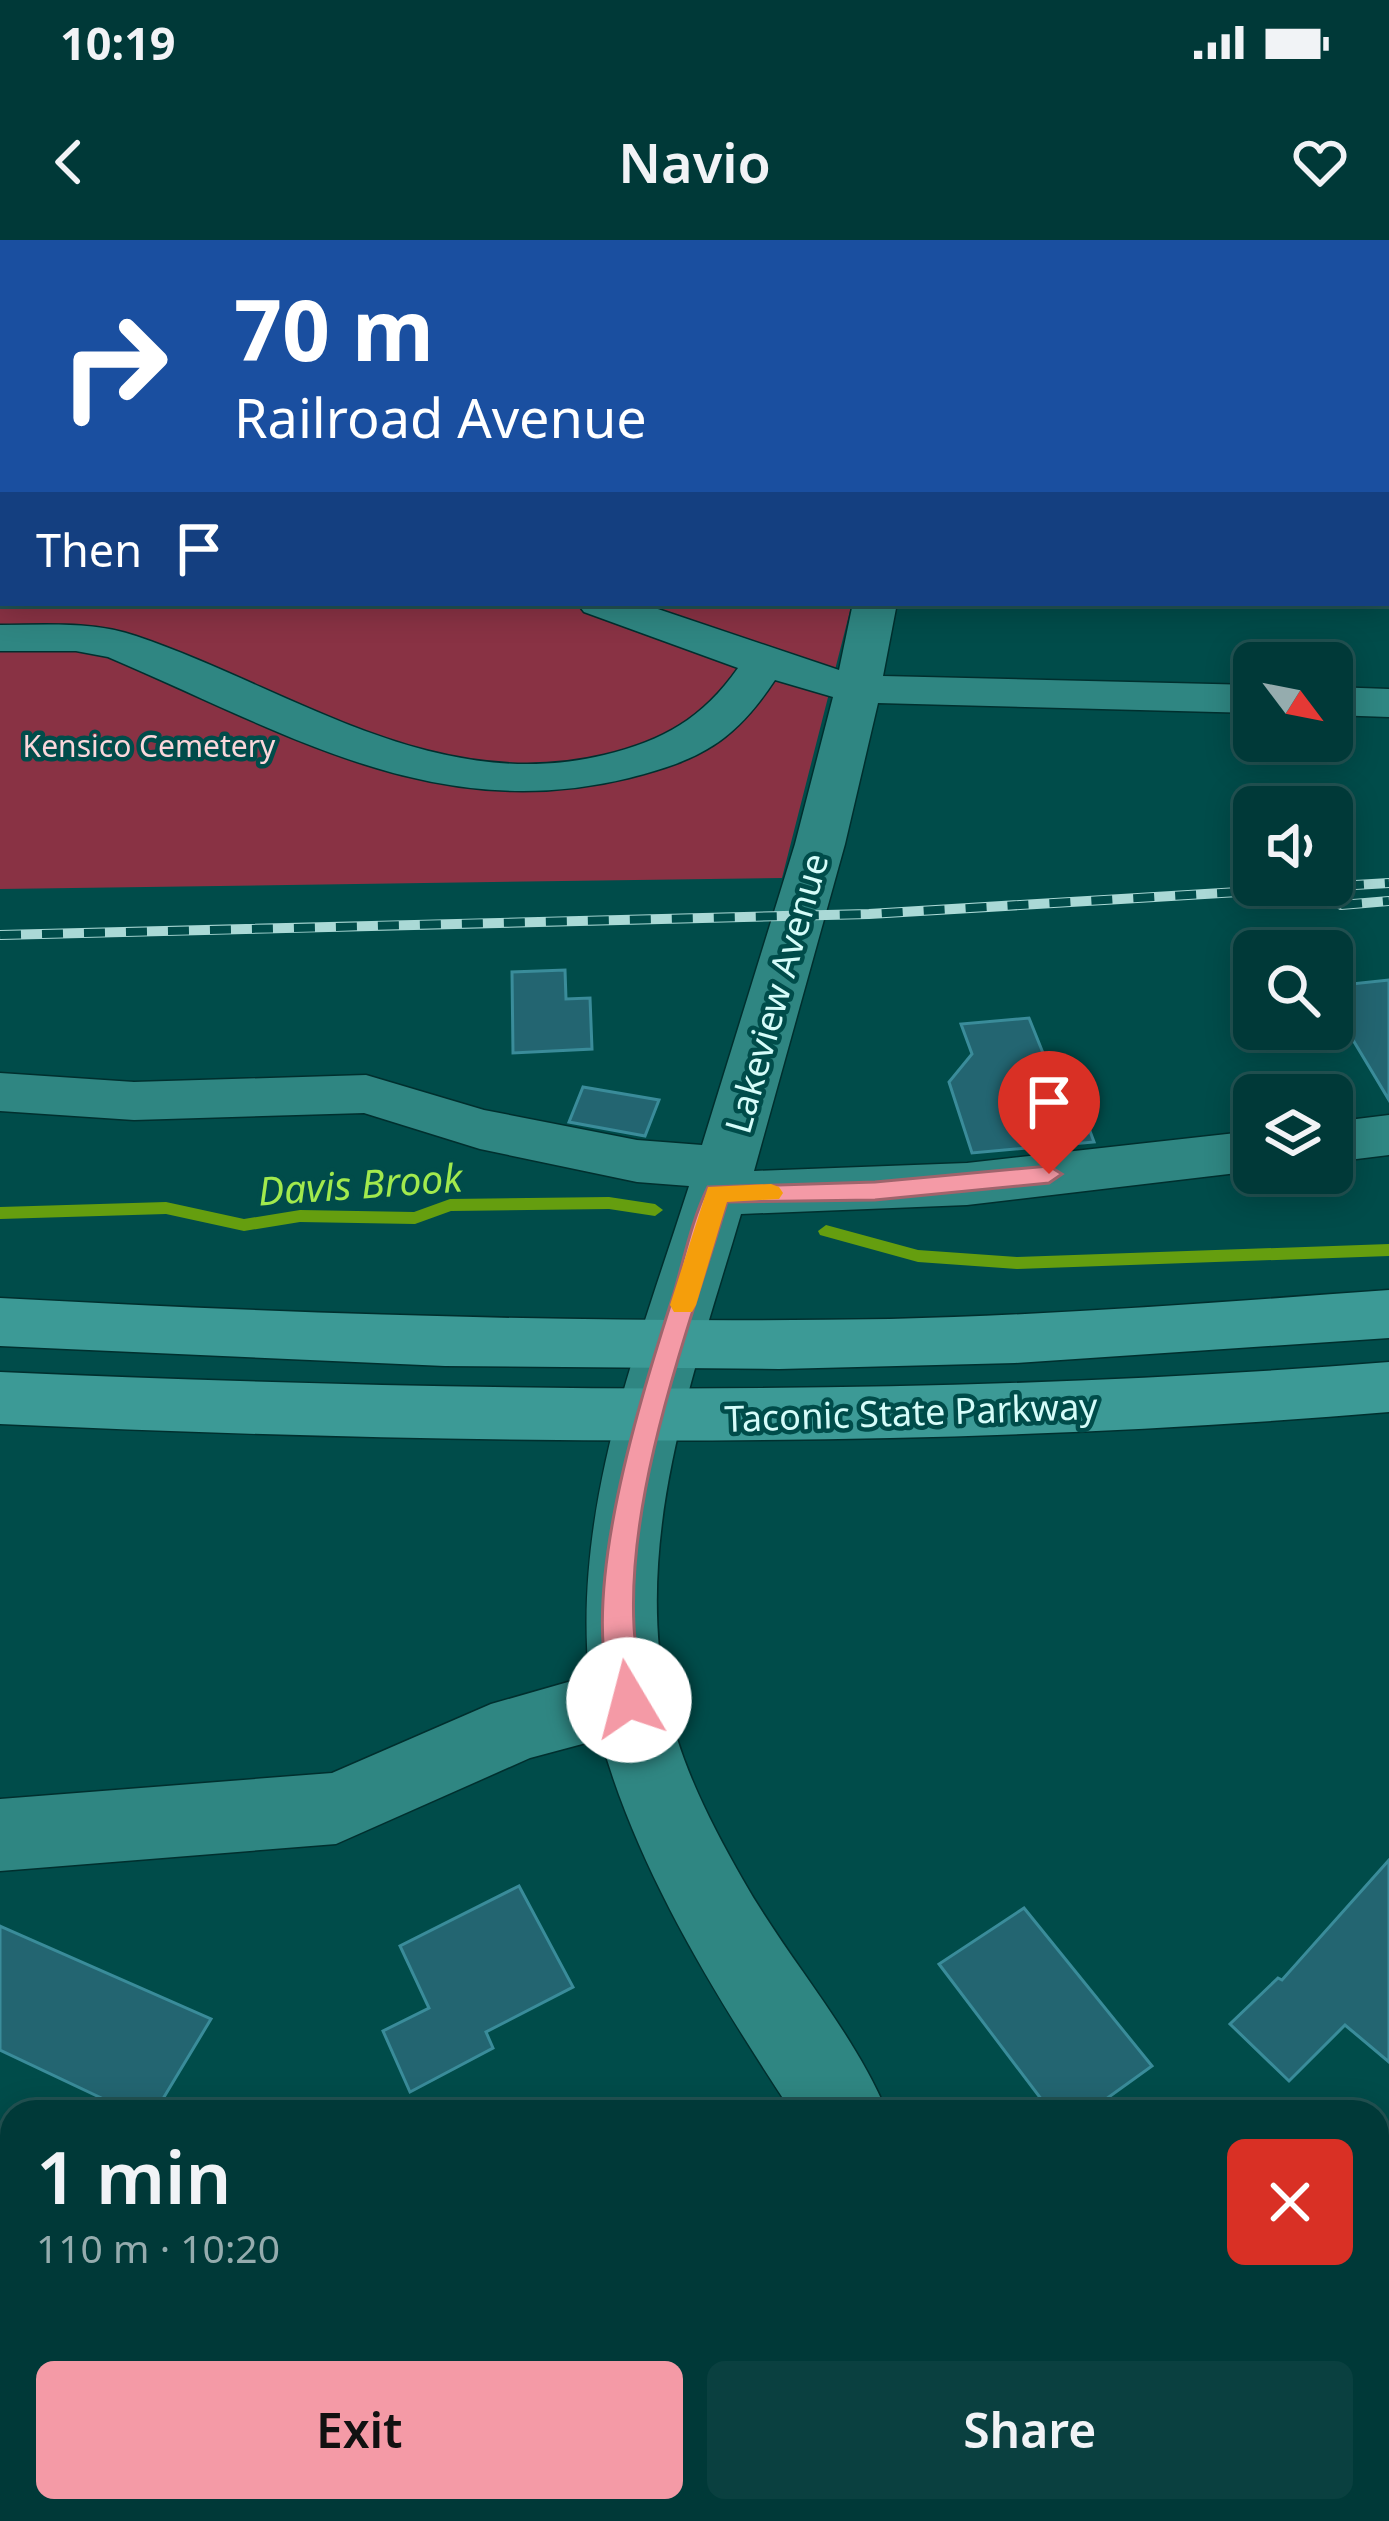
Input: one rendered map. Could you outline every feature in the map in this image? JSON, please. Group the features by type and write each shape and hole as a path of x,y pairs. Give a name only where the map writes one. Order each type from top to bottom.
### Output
{"highway":[{"name":"Taconic State Parkway","path":"0,1322 671,1344 897,1343 1389,1314"},
{"name":"Taconic State Parkway","path":"0,1397 218,1408 649,1417 940,1414 1389,1387"}],"street":[{"path":"607,606 765,663 855,689 1233,698"},
{"name":"Lakeview Avenue","path":"836,2100 692,1861 652,1773 629,1700 619,1627 622,1554 649,1417 833,798 874,606"},
{"path":"0,638 76,638 119,645 386,757 504,782 563,782 679,746 716,726 765,663"},
{"path":"1353,702 1389,703"},
{"path":"0,1092 134,1100 366,1094 480,1129 721,1181 967,1184 1233,1153"},
{"path":"1353,1139 1389,1135"},
{"path":"0,1835 336,1808 518,1728 629,1700"}],"green space":[{"name":"Kensico Cemetery","path":"0,606 851,606 782,878 0,889"}],"building":[{"path":"565,970 566,999 590,998 592,1049 513,1053 512,972"},
{"path":"1389,980 1389,1100 1353,1040 1353,984"},
{"path":"1029,1018 1053,1078 1070,1077 1094,1142 972,1153 949,1082 972,1054 961,1024"},
{"path":"583,1087 659,1100 645,1136 569,1122"},
{"path":"1389,1860 1389,2062 1345,2025 1289,2081 1230,2024 1278,1978 1282,1980"},
{"path":"519,1886 573,1987 486,2032 493,2048 410,2092 383,2031 429,2008 400,1946"},
{"path":"1024,1908 1152,2066 1105,2100 1042,2100 939,1964"},
{"path":"0,1926 211,2019 162,2100 106,2100 0,2050"}],"waterway":[{"name":"Davis Brook","path":"0,1213 166,1208 244,1225 300,1216 415,1218 450,1205 609,1203 655,1210"},
{"name":"Davis Brook","path":"826,1231 918,1256 1017,1263 1389,1250"}],"railway":[{"path":"0,935 869,914 1389,883"},
{"path":"1353,904 1389,901"}],"slow traffic":[{"path":"683,1305 717,1194 771,1193"}],"route":[{"path":"629,1700 619,1627 622,1554 637,1466 717,1194 875,1191 1049,1174"}]}
